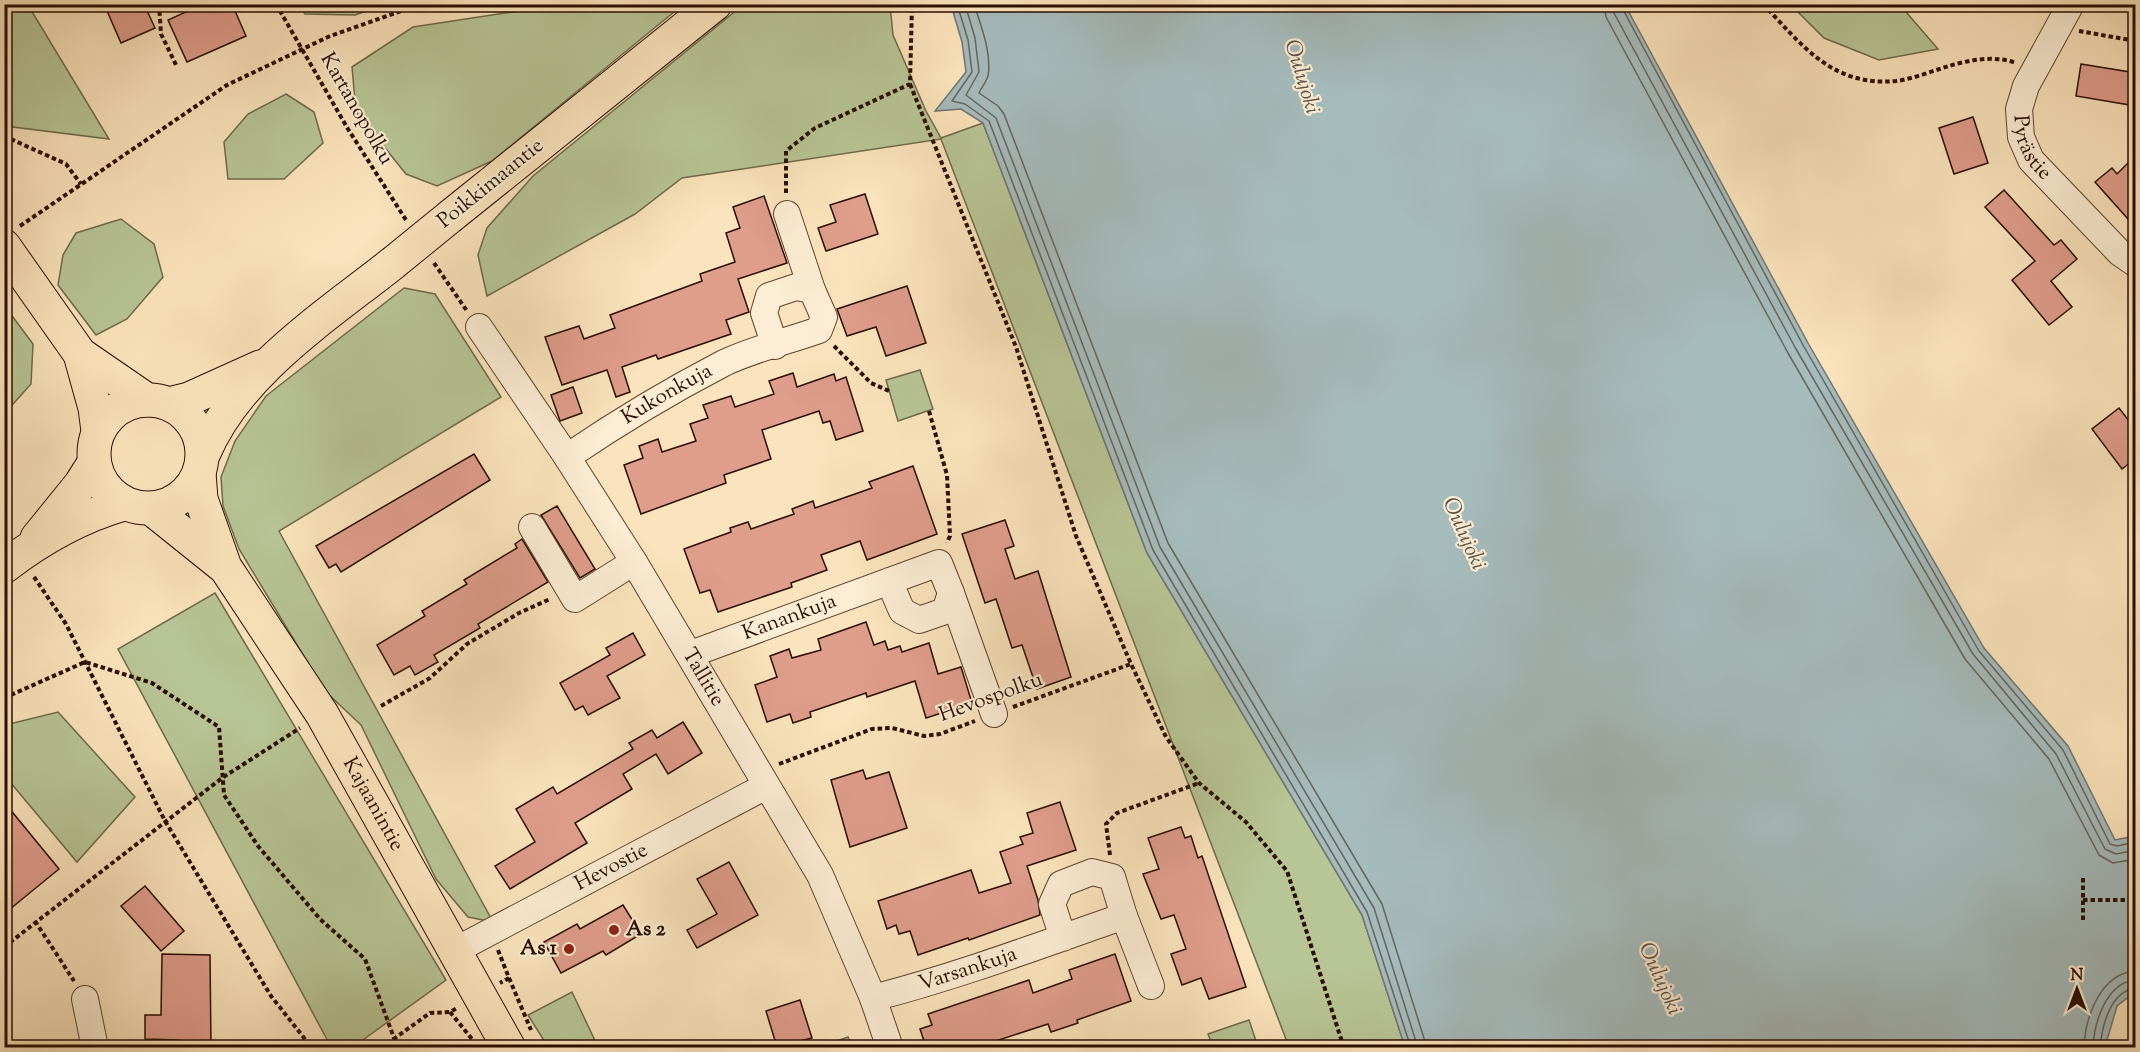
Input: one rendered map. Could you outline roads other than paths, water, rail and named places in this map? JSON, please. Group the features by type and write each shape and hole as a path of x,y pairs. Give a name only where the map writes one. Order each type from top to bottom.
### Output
{"main road":[{"name":"Poikkimaantie","path":"201,464 212,433 267,364 715,4"},
{"path":"11,237 80,354 95,408 98,431 94,463 22,564"},
{"path":"22,564 104,510 181,498 201,464 194,424 178,409 128,390 80,354"},
{"name":"Poikkimaantie","path":"158,402 189,399 267,364"},
{"path":"98,431 118,408 158,402"},
{"path":"94,463 102,484 138,506"},
{"name":"Kajaanintie","path":"201,464 201,499 225,567 322,714 456,950 521,1042"},
{"name":"Kajaanintie","path":"138,506 225,567"}],"street":[{"name":"Pyrästie","path":"2071,4 2033,70 2019,109 2021,137 2031,160 2120,253 2136,264"},
{"path":"775,346 764,313 769,296 796,287 812,290 787,214"},
{"name":"Kukonkuja","path":"567,458 609,429 726,362 819,330 824,317 812,290"},
{"name":"Tallitie","path":"478,327 634,562 820,875 873,998 890,1047"},
{"path":"532,527 574,599 634,562"},
{"name":"Kanankuja","path":"690,654 939,563 951,593"},
{"path":"889,581 902,611 919,620 945,611 951,593"},
{"path":"951,593 994,714"},
{"name":"Hevostie","path":"456,950 762,779"},
{"path":"1063,938 1052,904 1060,884 1092,872 1112,877 1124,916 1151,986"},
{"name":"Varsankuja","path":"873,998 926,984 1124,916"},
{"path":"85,999 95,1047"}],"water":[{"name":"Oulujoki","path":"951,5 1625,5 1808,343 1984,648 2068,746 2115,840 2135,836 2135,992 2117,1006 2105,1047 1405,1047 1362,915 1147,553 983,123 961,109 935,111 966,72 962,42"}],"place":[{"name":"As 2","path":"614,930"},
{"name":"As 1","path":"569,949"}]}
